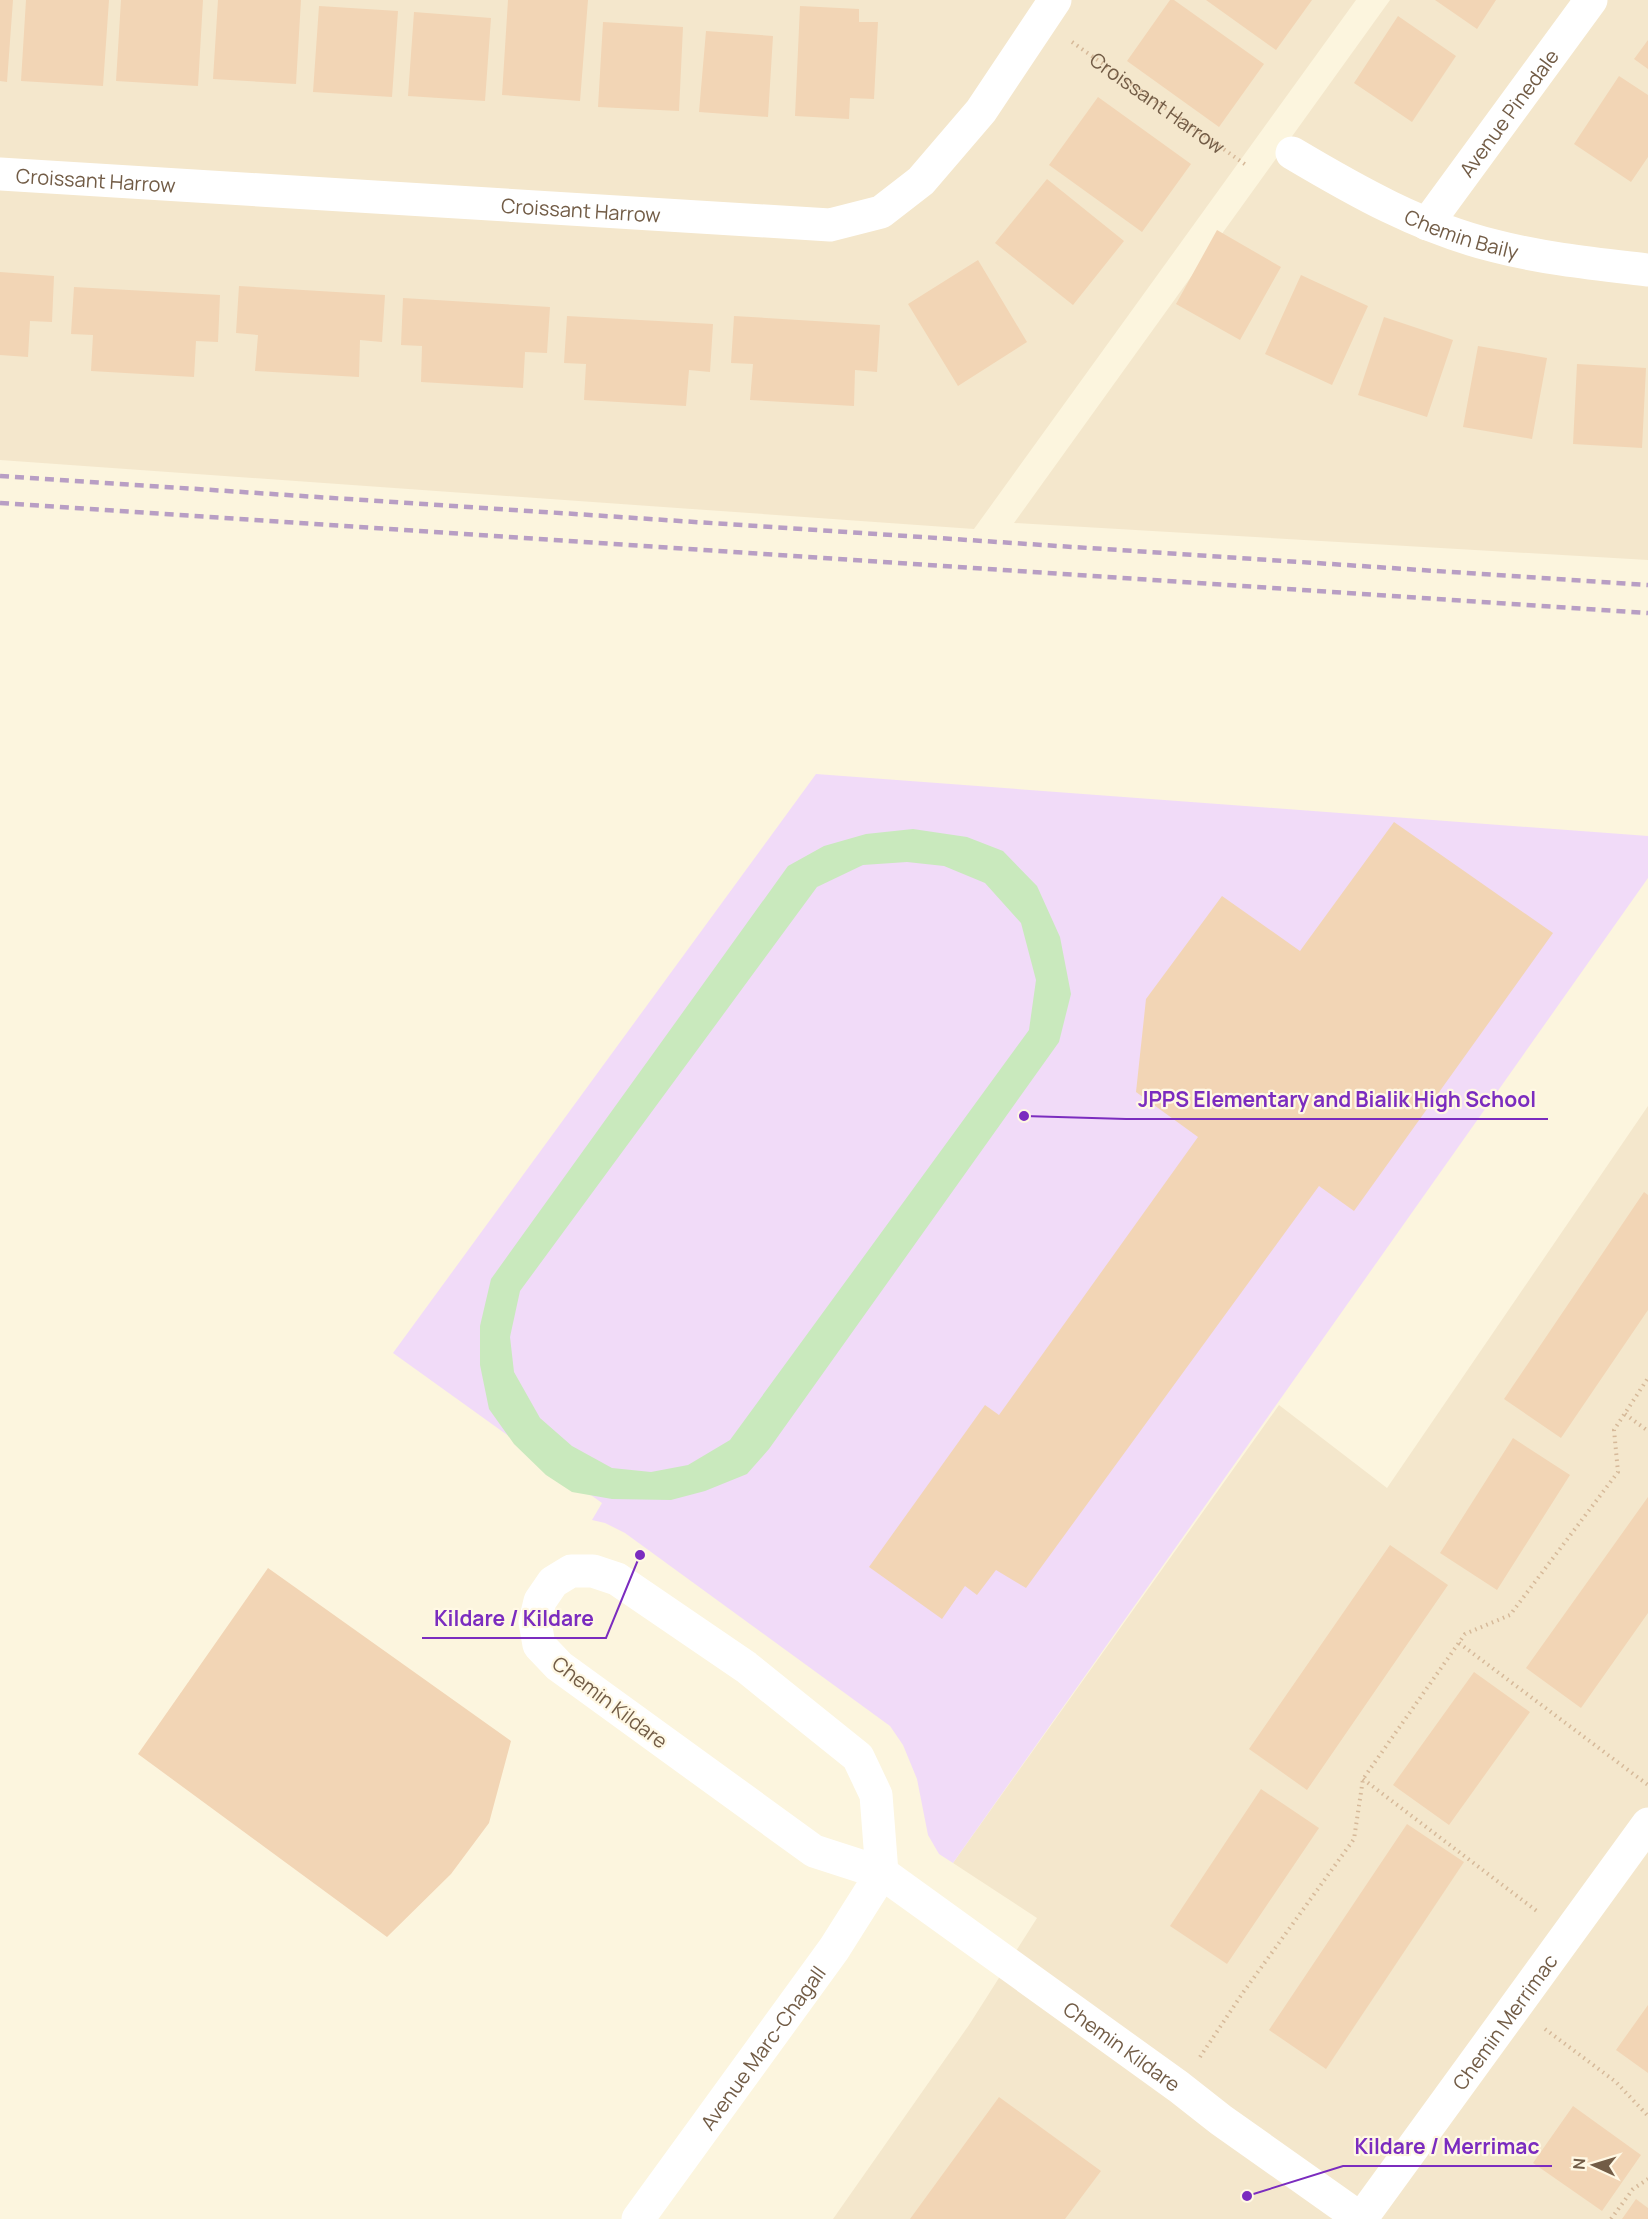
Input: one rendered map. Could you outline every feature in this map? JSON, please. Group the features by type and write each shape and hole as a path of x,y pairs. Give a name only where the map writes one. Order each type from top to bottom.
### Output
{"street":[{"name":"Avenue Pinedale","path":"1427,224 1591,0"},
{"name":"Croissant Harrow","path":"0,174 830,225 881,212 921,181 981,111 1047,3"},
{"name":"Chemin Baily","path":"1292,153 1357,192 1427,224 1494,246 1553,258 1648,270"},
{"name":"Chemin Kildare","path":"882,1873 876,1795 858,1757 746,1667 617,1579 592,1571 571,1571 553,1582 540,1601 535,1622 539,1645 559,1666 814,1851 882,1873 1361,2219"},
{"name":"Chemin Merrimac","path":"1361,2219 1648,1824"},
{"name":"Avenue Marc-Chagall","path":"638,2219 834,1949 882,1873"}],"path":[{"name":"Croissant Harrow","path":"1069,40 1246,165"},
{"path":"1179,2087 1242,1994 1353,1839 1363,1779 1459,1642 1465,1634 1510,1615 1618,1472 1614,1430 1648,1378"},
{"path":"1625,1414 1648,1431"},
{"path":"1459,1642 1648,1785"},
{"path":"1363,1779 1568,1934"},
{"path":"1516,2006 1616,2082 1648,2116"},
{"path":"1611,2219 1634,2189 1648,2179"}],"shaded area":[{"path":"0,0 1356,0 974,529 0,460"},
{"path":"1390,0 1648,0 1648,560 1014,523"},
{"path":"816,774 1648,836 1648,878 953,1863 939,1854 928,1835 917,1779 903,1745 890,1726 625,1533 605,1523 592,1520 602,1503 393,1353"},
{"path":"1648,1106 1648,2219 833,2219 969,2025 1037,1918 953,1863 1279,1405 1387,1488"}],"green space":[{"path":"913,829 967,837 1003,851 1037,886 1060,937 1071,994 1059,1042 769,1449 747,1474 705,1491 671,1500 612,1499 572,1492 546,1475 514,1444 489,1409 480,1365 480,1326 491,1279 788,866 824,846 866,834","holes":["907,862 944,866 985,883 1021,923 1036,980 1029,1030 730,1440 688,1465 651,1472 612,1468 572,1446 540,1418 514,1372 510,1337 520,1291 817,887 863,865"]}],"building":[{"path":"0,0 13,0 7,82 0,81"},
{"path":"26,0 109,0 103,86 21,81"},
{"path":"121,0 203,0 198,86 116,81"},
{"path":"218,0 301,0 296,84 213,79"},
{"path":"508,0 588,0 580,101 502,95"},
{"path":"1170,0 1174,0 1264,64 1219,127 1127,61"},
{"path":"1206,0 1312,0 1276,50"},
{"path":"1435,0 1496,0 1477,29"},
{"path":"319,6 398,11 392,97 313,92"},
{"path":"800,6 859,9 859,22 878,22 874,99 850,98 849,119 795,116"},
{"path":"414,12 491,18 485,101 408,96"},
{"path":"1398,16 1456,56 1412,122 1354,83"},
{"path":"603,22 683,27 679,111 598,107"},
{"path":"706,31 773,36 768,117 699,112"},
{"path":"1648,40 1648,69 1634,59"},
{"path":"1619,76 1648,95 1648,157 1631,182 1574,144"},
{"path":"1098,97 1191,164 1142,232 1049,165"},
{"path":"1047,179 1124,241 1073,305 995,243"},
{"path":"1217,230 1281,267 1240,340 1176,304"},
{"path":"978,260 1027,342 958,386 908,304"},
{"path":"0,272 54,276 52,322 30,321 28,357 0,355"},
{"path":"1301,275 1368,306 1332,385 1265,354"},
{"path":"239,286 385,295 382,342 360,340 359,377 255,371 258,335 236,333"},
{"path":"74,287 220,295 218,342 196,341 194,377 91,371 93,335 71,334"},
{"path":"403,298 550,307 547,353 525,352 523,388 421,382 422,346 401,345"},
{"path":"567,316 713,324 710,372 689,370 686,406 584,400 586,364 564,363"},
{"path":"734,316 880,325 877,372 855,370 854,406 750,400 753,364 731,363"},
{"path":"1384,317 1453,340 1427,417 1358,395"},
{"path":"1478,346 1547,358 1532,439 1463,427"},
{"path":"1577,364 1646,368 1642,448 1573,444"},
{"path":"1394,822 1553,933 1354,1211 1319,1186 1026,1588 996,1570 977,1595 965,1586 942,1619 869,1567 985,1405 999,1415 1198,1137 1136,1092 1146,999 1222,896 1300,951"},
{"path":"1644,1192 1648,1195 1648,1310 1561,1438 1504,1399"},
{"path":"1513,1438 1570,1475 1497,1590 1440,1553"},
{"path":"1648,1497 1648,1613 1581,1708 1526,1668"},
{"path":"1390,1545 1448,1585 1307,1790 1249,1749"},
{"path":"268,1568 511,1741 489,1823 451,1874 387,1937 138,1754"},
{"path":"1474,1672 1530,1712 1449,1825 1393,1785"},
{"path":"1261,1789 1319,1828 1227,1964 1170,1926"},
{"path":"1407,1824 1464,1862 1326,2069 1269,2030"},
{"path":"1648,2005 1648,2073 1616,2050"},
{"path":"999,2097 1101,2171 1065,2219 910,2219"},
{"path":"1573,2106 1641,2155 1602,2211 1533,2163"},
{"path":"1636,2199 1648,2208 1648,2219 1622,2219"}],"railway":[{"path":"0,476 1648,585"},
{"path":"0,503 1648,613"}],"place":[{"name":"JPPS Elementary and Bialik High School","path":"1024,1116"},
{"name":"Kildare / Kildare","path":"640,1555"},
{"name":"Kildare / Merrimac","path":"1247,2196"}]}
